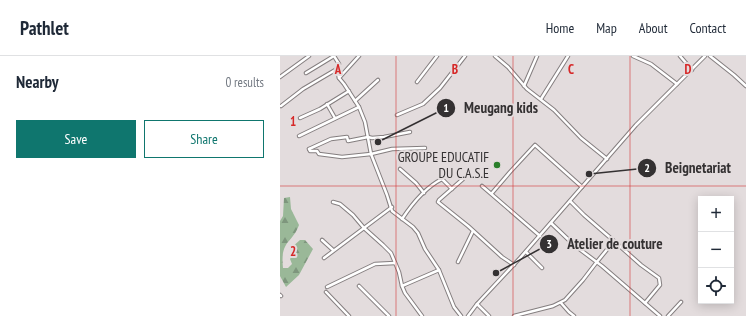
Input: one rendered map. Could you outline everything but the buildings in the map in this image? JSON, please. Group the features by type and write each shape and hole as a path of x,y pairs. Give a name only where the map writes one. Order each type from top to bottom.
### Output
{"street":[{"path":"280,77 309,56"},
{"path":"306,73 334,56 339,64 337,69 339,78 359,107 365,122 371,154 392,207 392,211 418,231 425,249 439,270 454,307 461,316"},
{"path":"339,78 359,56"},
{"path":"417,82 437,56"},
{"path":"398,115 423,104 440,88 465,56"},
{"path":"495,56 500,58 524,86 554,110 581,138 607,159"},
{"path":"524,86 537,56"},
{"path":"541,99 568,56"},
{"path":"633,56 651,64 677,84"},
{"path":"680,56 692,70"},
{"path":"468,316 477,304 526,252 636,125 705,56"},
{"path":"710,56 746,86"},
{"path":"281,106 303,89 337,69"},
{"path":"355,101 378,80"},
{"path":"300,118 349,91"},
{"path":"327,104 335,118"},
{"path":"299,136 359,107"},
{"path":"410,132 384,137 368,137 348,141 347,137 331,139 309,149 310,152 317,151 320,154 341,157 371,154 392,148 426,148"},
{"path":"492,193 535,145 582,188"},
{"path":"400,169 416,183 424,193"},
{"path":"402,219 424,193 436,182 442,179 452,188"},
{"path":"463,179 438,202 514,265"},
{"path":"482,186 492,193 502,204 514,212 540,236"},
{"path":"570,201 584,216 641,265 659,278 660,285 646,303"},
{"path":"333,202 340,204 353,215 364,228 391,253 400,275 402,286 422,316"},
{"path":"324,258 392,207"},
{"path":"551,223 596,263 660,316"},
{"path":"458,262 474,231"},
{"path":"322,240 333,250"},
{"path":"514,316 561,303 583,280 614,241"},
{"path":"526,252 542,268"},
{"path":"327,287 375,264 395,263"},
{"path":"402,286 439,270"},
{"path":"359,286 389,316"},
{"path":"326,292 349,316"},
{"path":"668,316 681,302"},
{"path":"561,303 574,316"},
{"path":"477,304 489,316"}],"green space":[{"path":"290,197 291,209 299,225 283,252 283,268 288,268 292,264 290,259 293,254 291,248 300,240 305,240 313,249 299,275 286,287 280,276 280,221 283,216 284,198"}],"place":[{"name":"Meugang kids","path":"378,142"},
{"name":"GROUPE EDUCATIF DU C.A.S.E","path":"497,165"},
{"name":"Beignetariat","path":"589,174"},
{"name":"Atelier de couture","path":"496,273"}]}
